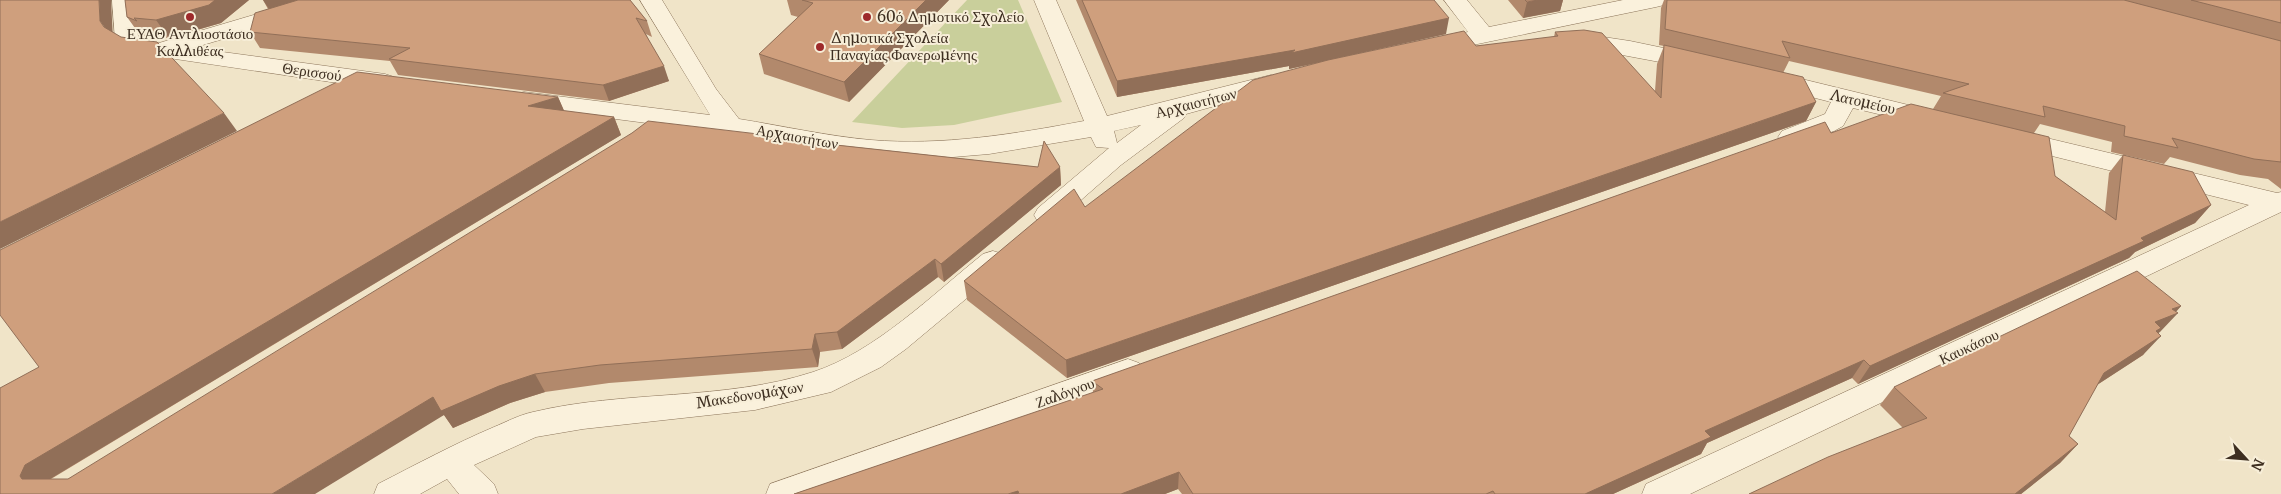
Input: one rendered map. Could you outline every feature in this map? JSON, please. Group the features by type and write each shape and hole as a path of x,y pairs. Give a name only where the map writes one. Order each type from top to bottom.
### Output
{"street":[{"name":"Θερισσού","path":"123,0 127,38 143,48 402,84"},
{"path":"158,50 328,0"},
{"path":"651,0 707,93 732,126"},
{"path":"1045,0 1112,159"},
{"path":"1455,0 1495,33 1522,41 1563,40 1596,42 1721,68"},
{"path":"1416,50 1656,0"},
{"name":"Λατομείου","path":"1750,75 1951,123"},
{"name":"Αρχαιοτήτων","path":"657,117 732,126 848,146 892,150 934,149 1027,140 1099,126 1291,79"},
{"path":"327,97 363,80"},
{"path":"500,97 657,117"},
{"path":"1768,145 1834,120 1846,98"},
{"name":"Μακεδονομάχων","path":"390,494 452,460 512,432 553,420 755,398 797,390 820,383 862,363 896,341 1112,159 1182,107"},
{"path":"635,140 657,117"},
{"path":"1990,132 2279,201"},
{"name":"Καυκάσου","path":"1658,494 2279,201"},
{"name":"Ζαλόγγου","path":"782,494 1150,363"},
{"path":"452,460 468,482 482,494"}],"green space":[{"path":"967,0 1018,0 1062,102 954,125 902,128 852,122"}],"building":[{"path":"0,0 99,0 100,21 104,27 121,37 157,42 224,113 0,222"},
{"path":"125,0 215,0 209,5 156,20 134,18 137,21 127,17"},
{"path":"298,0 630,0 647,21 636,18 664,66 603,85 389,59 410,48 250,32 255,13"},
{"path":"802,0 926,0 844,82 759,54 813,3"},
{"path":"1082,0 1434,0 1449,18 1291,53 1295,50 1117,81"},
{"path":"1667,0 2124,0 2281,41 2281,162 2254,159 2172,138 2178,148 2124,136 2125,126 2043,106 2045,117 1943,93 1969,84 1782,41 1790,58 1665,29"},
{"path":"2191,0 2281,0 2281,23"},
{"path":"1584,30 1602,33 1661,98 1664,45 1803,77 1816,102 1066,360 964,281 1074,189 1085,207 1253,80 1328,60 1464,31 1476,46 1558,36 1555,32"},
{"path":"357,72 558,97 528,106 614,117 25,465 20,476 22,479 68,479 632,133 648,121 792,138 790,140 1038,167 1044,141 1060,167 941,264 935,259 837,332 815,334 812,349 600,365 535,374 499,386 441,411 433,397 272,494 0,494 0,388 39,367 0,315 0,250"},
{"path":"1911,104 2049,137 2055,176 2116,220 2123,155 2193,172 2211,205 2141,238 2144,241 1870,366 1864,360 1705,431 1711,437 1585,494 1495,494 1493,491 1486,494 1193,494 1179,472 1121,494 1019,494 1018,491 1008,494 794,494 1103,389 1092,381 1825,122 1831,133"},
{"path":"2137,271 2181,306 2172,309 2178,313 2155,322 2161,328 2156,331 2161,336 2104,373 2069,436 2078,444 2015,494 1749,494 1828,457 1927,418 1894,387"}],"place":[{"name":"ΕΥΑΘ Αντλιοστάσιο Καλλιθέας","path":"190,17"},
{"name":"60ό Δημοτικό Σχολείο","path":"867,17"},
{"name":"Δημοτικά Σχολεία Παναγίας Φανερωμένης","path":"820,47"}]}
